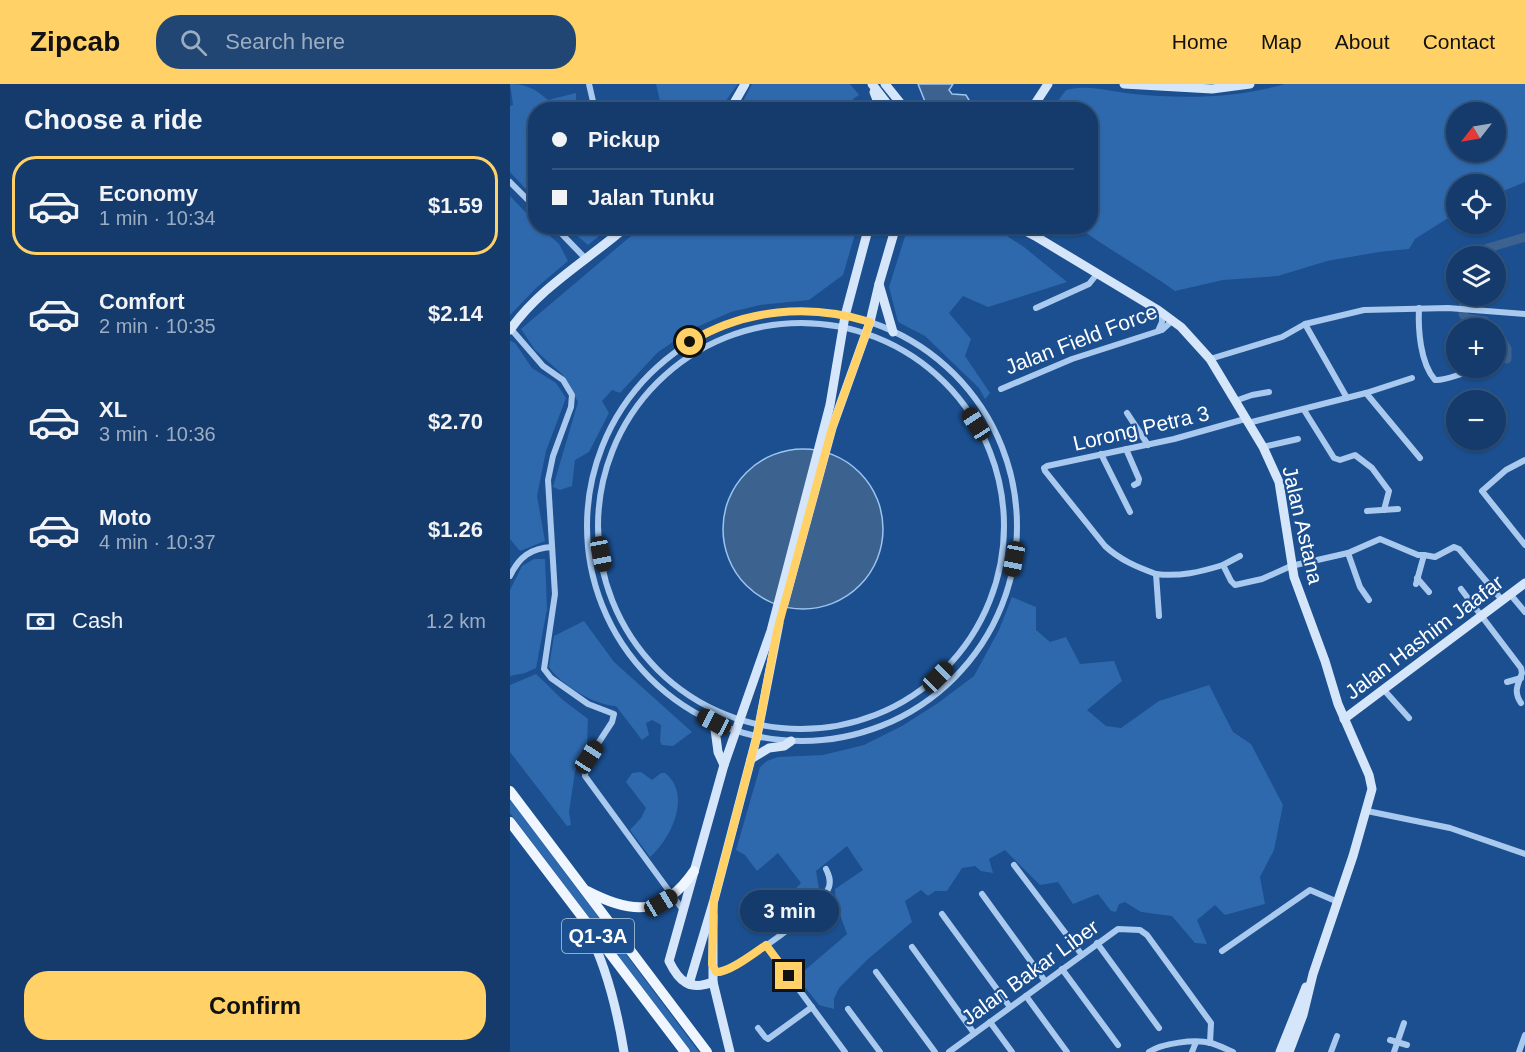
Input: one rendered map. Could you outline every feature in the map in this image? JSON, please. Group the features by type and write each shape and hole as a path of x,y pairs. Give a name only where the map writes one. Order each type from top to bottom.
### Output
{"main road":[{"path":"510,791 707,1052"},
{"name":"Q1-3A","path":"510,822 685,1052"},
{"path":"584,890 607,901 631,908 651,906 672,897 683,888 694,872"}],"street":[{"path":"589,84 593,102"},
{"path":"735,102 746,84"},
{"path":"871,84 878,102"},
{"path":"871,84 886,102"},
{"path":"1036,102 1048,84"},
{"path":"1124,84 1212,89 1250,84"},
{"path":"886,85 898,102"},
{"path":"510,182 528,200"},
{"path":"562,234 586,259"},
{"path":"617,234 541,294 511,330 543,366 563,380 572,395 571,407 553,456 548,480 555,594 544,669 551,678 588,704 614,714 612,722 586,762 585,776 683,910"},
{"path":"689,984 752,759 774,631 828,427 845,315 867,234"},
{"path":"828,427 866,334 894,234"},
{"name":"Jalan Astana","path":"1031,234 1173,320 1210,359 1263,447 1278,482 1298,589 1337,698 1372,782 1367,811 1312,980 1303,1016 1289,1052"},
{"path":"1036,308 1089,284 1097,274"},
{"path":"879,284 893,332"},
{"path":"1419,308 1418,323 1421,345 1431,376 1435,381 1447,378"},
{"path":"1210,359 1282,337 1305,324 1364,310 1458,308 1525,314"},
{"path":"817,311 845,315 870,322 913,343 948,370 977,404 993,430 1005,459 1013,489 1016,540 1010,577 998,613 969,661 937,693 915,709 891,722 838,738 791,741 757,736 714,722 693,711 656,683 620,639 604,609 593,576 588,543 591,483 607,434 621,409 637,387 678,349 727,324 771,313 817,311"},
{"path":"1158,331 1162,322 1162,313"},
{"name":"Jalan Field Force","path":"1001,389 1072,359 1158,331 1168,326 1173,320"},
{"path":"777,324 823,324 866,334 899,348 929,369 956,395 984,439 997,472 1003,507 1004,543 996,586 985,614 965,648 938,677 906,701 871,718 815,729 787,729 740,720 699,701 664,675 633,638 621,619 605,577 600,543 599,510 602,486 609,462 618,439 642,400 665,375 692,354 733,334 777,324"},
{"path":"1305,324 1347,398"},
{"name":"Lorong Petra 3","path":"1156,574 1116,556 1044,468 1304,410 1412,378"},
{"path":"1235,402 1252,395 1269,392"},
{"path":"1366,393 1420,458"},
{"path":"1304,410 1334,458 1340,460 1355,455 1376,472 1389,491 1384,510"},
{"path":"1127,413 1148,445"},
{"path":"1263,447 1298,439"},
{"path":"1126,449 1139,478 1138,483 1134,485"},
{"path":"1101,454 1130,512"},
{"path":"1525,460 1506,470 1482,491 1525,545"},
{"path":"1366,511 1398,509"},
{"path":"1223,565 1235,585 1262,579 1292,566 1348,553 1380,539 1435,557 1454,547 1459,549 1502,600"},
{"path":"510,576 521,558 539,548 552,547"},
{"path":"1348,553 1360,587 1369,600"},
{"path":"1424,555 1417,581 1429,592"},
{"path":"1159,616 1156,574 1172,576 1195,574 1223,565 1240,556"},
{"name":"Jalan Hashim Jaafar","path":"1346,718 1525,583"},
{"path":"1461,590 1521,668 1523,677 1515,688 1516,696 1521,703"},
{"path":"1510,594 1525,612"},
{"path":"774,631 724,765 683,910 669,961 678,978 689,984 700,986 717,979 766,945 807,914 822,898 830,881 825,869"},
{"path":"1507,682 1523,677"},
{"path":"1384,690 1409,718"},
{"path":"714,722 718,752 724,765"},
{"path":"752,759 769,748 784,746 791,741"},
{"path":"1367,811 1450,828 1525,854"},
{"path":"1014,865 1082,955"},
{"path":"1222,951 1311,890 1338,902"},
{"path":"982,894 1045,981"},
{"path":"570,899 597,948 615,1004 624,1052"},
{"path":"714,900 712,964 717,979 716,994 729,1052"},
{"path":"942,914 1010,1006"},
{"name":"Jalan Bakar Liber","path":"954,1051 1010,1006 1118,929 1140,930 1147,935 1211,1023 1210,1043"},
{"path":"1097,943 1160,1028"},
{"path":"766,945 845,1052"},
{"path":"912,947 974,1033"},
{"path":"712,964 719,973 739,963"},
{"path":"1062,969 1118,1045"},
{"path":"876,972 935,1052"},
{"name":"Jalan Astana","path":"1280,1052 1304,991 1312,980"},
{"path":"1026,996 1067,1052"},
{"path":"758,1028 768,1039 812,1007"},
{"path":"848,1009 880,1052"},
{"path":"990,1022 1012,1052"},
{"path":"1394,1052 1394,1041 1404,1023"},
{"path":"1519,1052 1525,1035"},
{"path":"1331,1052 1337,1036"},
{"path":"1394,1041 1407,1045"},
{"path":"1192,1052 1196,1042"},
{"path":"1149,1052 1162,1046 1196,1042 1210,1043 1233,1052"}],"shaded area":[{"path":"510,84 530,88 548,100 576,93 576,102 528,102 528,191 510,172 510,106 513,105"},
{"path":"656,84 738,84 725,102 660,102"},
{"path":"752,84 850,84 859,95 853,99 854,102 743,102"},
{"path":"918,84 953,84 949,90 952,94 966,95 969,100 967,102 925,102"},
{"path":"1285,84 1525,84 1525,182 1506,190 1506,174 1446,174 1446,219 1415,239 1409,249 1327,261 1278,276 1223,280 1175,291 1088,234 1098,234 1098,102 1057,102 1066,90 1075,88 1172,97 1229,95"},
{"path":"510,196 528,215 528,234 548,234 559,244 568,261 537,287 510,315"},
{"path":"575,234 601,234 588,245"},
{"path":"855,234 843,275 809,300 760,305 731,312 690,330 657,353 620,393 612,390 602,401 609,413 589,452 575,460 572,486 560,490 553,487 578,402 562,374 535,350 521,329 631,236"},
{"path":"906,234 1004,234 1024,247 1067,282 988,307 963,296 949,313 971,339 965,356 990,393 985,399 979,388 925,336 898,322 889,287"},
{"path":"510,341 515,343 532,368 556,383 566,398 546,451 537,496 545,541 520,551 510,539"},
{"path":"803,449 833,455 859,473 877,499 883,529 877,559 859,585 833,603 803,609 773,603 747,585 729,559 723,529 729,499 747,473 773,455"},
{"path":"534,559 545,559 547,609 536,668 510,676 510,590 522,566"},
{"path":"1012,597 1036,607 1036,630 1050,642 1066,637 1080,664 1114,661 1122,681 1087,710 1106,726 1121,728 1159,701 1209,685 1233,732 1251,744 1283,805 1274,850 1260,877 1265,904 1225,915 1215,905 1197,920 1207,944 1195,943 1172,916 1141,912 1125,902 1119,904 1116,912 1111,911 1098,894 1073,904 1058,882 1040,885 1005,850 989,859 993,873 981,871 975,866 962,868 947,891 935,891 928,896 921,890 905,901 912,922 868,959 839,988 834,999 834,1009 819,1005 797,977 847,934 836,904 835,889 863,870 847,846 816,871 819,889 815,898 786,920 784,901 801,883 778,853 757,871 745,855 736,850 760,767 767,761 778,757 823,755 864,745 902,726 938,703 974,676 999,630"},
{"path":"584,621 614,662 692,732 673,746 662,745 661,725 652,720 646,723 649,735 642,740 616,706 599,702 579,693 554,674 549,667 554,636"},
{"path":"536,674 563,700 588,719 587,745 575,772 569,812 571,825 567,826 510,752 510,685"},
{"path":"641,772 652,780 661,773 665,773 673,782 677,792 678,804 672,828 650,857 630,830 641,818 646,808 626,782 632,773"},
{"path":"510,799 699,1052 689,1052 510,813"}],"waterway":[{"path":"1495,246 1525,237"},
{"path":"1463,306 1463,314 1466,318"},
{"path":"1506,347 1507,359"}],"route":[{"path":"690,342 727,324 771,313 817,311 870,322 832,428 777,631 757,736 714,900 712,964 716,972 722,972 739,963 766,945 789,976"}]}
